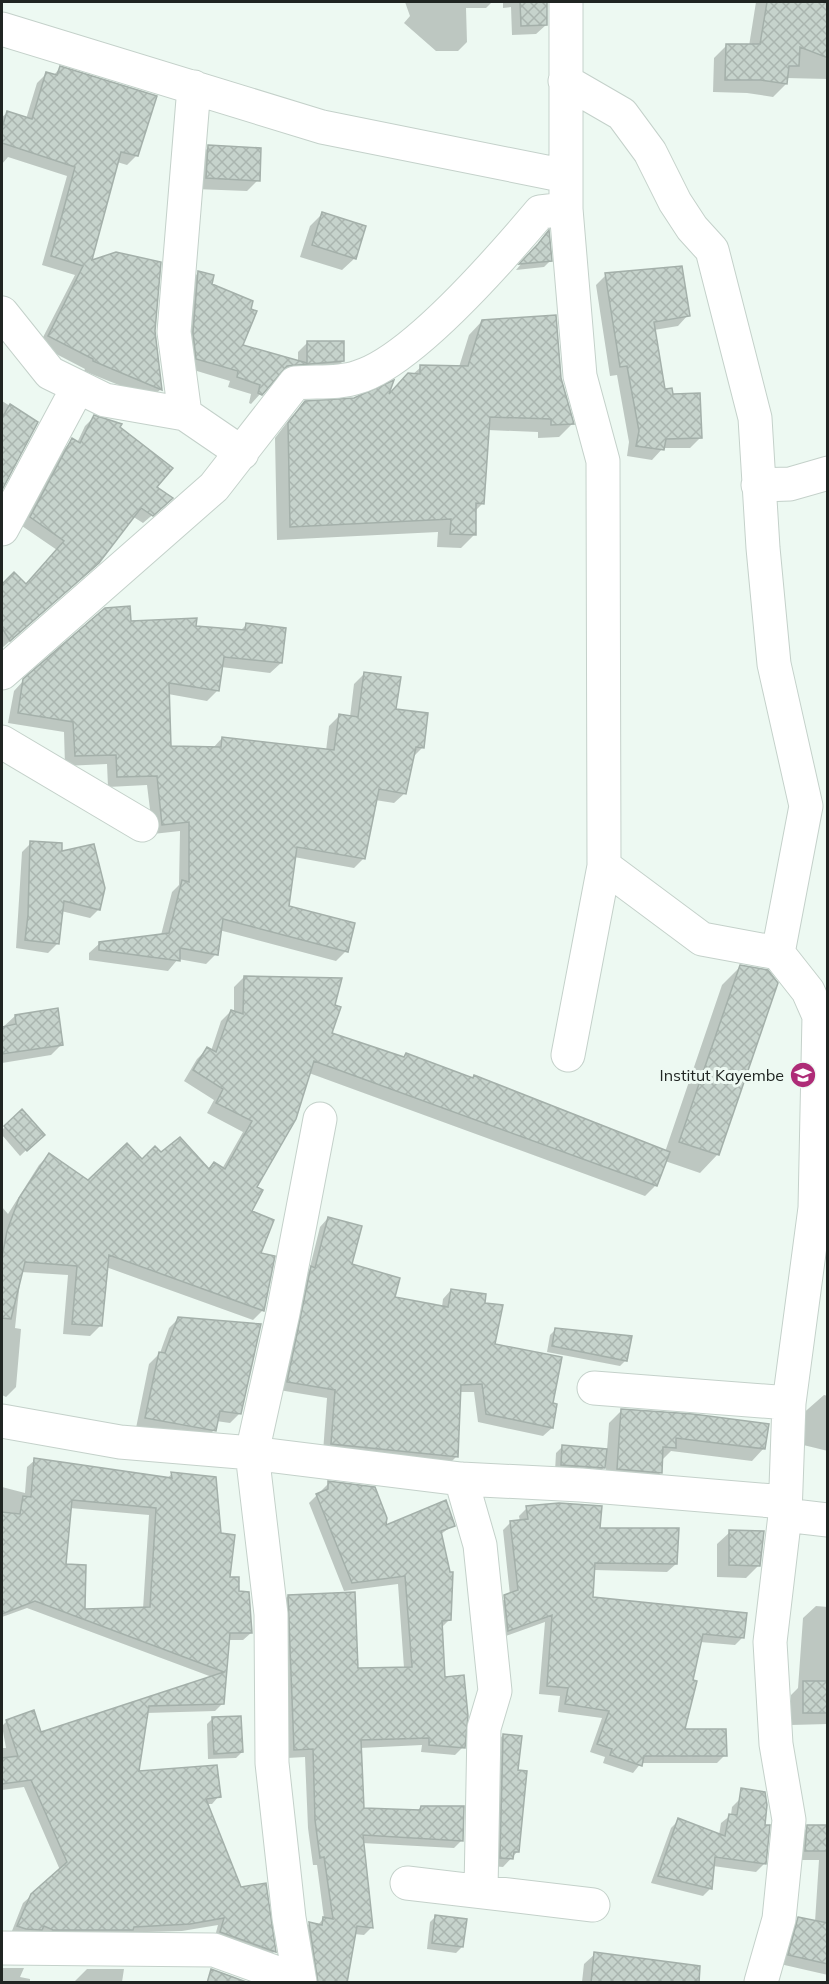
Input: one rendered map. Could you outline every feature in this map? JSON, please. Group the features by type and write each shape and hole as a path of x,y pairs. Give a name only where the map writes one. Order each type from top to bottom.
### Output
{"street":[{"path":"566,2 566,209 580,376 603,461 604,866 568,1055"},
{"path":"2,29 321,127 566,176"},
{"path":"565,81 622,114 650,152 675,202 692,228 712,250 755,418 758,485 774,663 817,806 778,953"},
{"path":"185,414 174,332 194,87"},
{"path":"2,673 214,487 295,383 337,382 359,377 398,357 507,251 540,212 566,209"},
{"path":"2,313 50,373 105,399 185,414 242,453"},
{"path":"2,529 78,387"},
{"path":"758,485 790,484 828,473"},
{"path":"2,742 142,825"},
{"path":"604,866 702,939 778,953 808,991 823,1018 821,1211 789,1403 785,1509 770,1642 776,1744 789,1821 779,1919 761,1983"},
{"path":"300,1983 289,1918 272,1763 271,1614 252,1454 283,1313 320,1119"},
{"path":"594,1388 789,1403"},
{"path":"2,1421 120,1442 252,1454 461,1479 581,1485 785,1509 828,1520"},
{"path":"461,1479 480,1545 495,1691 484,1728 480,1890"},
{"path":"407,1883 593,1905"},
{"path":"2,1948 214,1950 283,1975 293,1983"}],"building":[{"path":"520,2 547,2 547,25 521,26"},
{"path":"767,2 828,2 828,58 800,47 799,66 789,66 787,84 761,80 725,80 726,44 760,44"},
{"path":"60,66 157,96 138,156 121,152 92,260 116,252 161,262 155,331 162,390 93,361 48,336 83,266 51,256 75,167 2,143 2,128 7,111 32,119 46,72 57,75"},
{"path":"208,145 261,148 260,181 206,178"},
{"path":"322,212 366,226 356,259 312,245"},
{"path":"549,230 552,261 519,264 538,244"},
{"path":"682,266 690,316 654,322 665,389 672,388 673,394 700,393 702,438 666,439 664,450 636,446 639,431 627,366 620,367 605,273"},
{"path":"198,271 214,275 212,284 253,301 251,309 257,311 243,345 307,363 307,341 344,341 344,361 287,366 262,395 258,393 260,385 237,377 238,371 196,359 193,332"},
{"path":"556,315 561,378 574,424 551,425 551,419 490,417 484,504 476,503 476,535 450,534 451,519 290,527 288,423 305,401 354,398 394,380 389,394 408,373 420,374 420,365 468,366 482,320"},
{"path":"10,404 38,422 2,490 2,418"},
{"path":"94,415 122,424 120,427 173,468 157,487 173,498 153,516 141,508 99,563 10,641 2,628 2,584 14,572 26,584 64,541 30,517 72,438 80,443"},
{"path":"130,606 131,621 197,618 196,626 245,630 246,623 286,628 282,663 224,657 219,691 169,683 171,746 221,747 222,737 334,750 339,714 358,717 364,672 401,677 396,709 428,713 424,748 416,747 406,794 379,789 365,859 297,847 289,906 355,923 348,952 223,919 218,955 180,948 180,961 99,950 99,942 169,933 182,880 189,882 189,822 162,825 157,776 117,777 116,755 75,756 73,722 18,713 23,679 105,608"},
{"path":"30,841 62,843 62,851 94,844 105,888 100,910 64,901 59,944 25,940"},
{"path":"740,965 768,970 778,983 719,1155 679,1142"},
{"path":"244,976 342,978 335,1005 341,1007 332,1033 404,1057 406,1053 473,1078 474,1075 670,1152 657,1186 314,1061 296,1119 257,1187 263,1190 252,1211 274,1220 261,1253 275,1256 264,1311 109,1255 102,1326 72,1324 77,1266 25,1262 11,1319 2,1318 2,1257 7,1231 19,1198 49,1153 88,1180 127,1143 142,1159 155,1146 161,1152 180,1137 209,1169 214,1162 225,1169 252,1121 216,1103 223,1089 193,1070 207,1047 216,1052 231,1010 243,1014"},
{"path":"58,1008 63,1045 2,1054 2,1027 16,1024 15,1015"},
{"path":"22,1109 45,1135 27,1151 4,1126"},
{"path":"328,1217 362,1226 352,1264 400,1278 395,1297 448,1307 451,1289 486,1294 485,1303 503,1305 495,1344 562,1357 553,1403 557,1404 553,1428 486,1414 482,1384 461,1385 458,1457 331,1444 335,1390 287,1382 311,1266 315,1268"},
{"path":"178,1317 261,1324 241,1414 220,1411 216,1431 145,1418 159,1352 165,1353"},
{"path":"555,1328 632,1336 627,1361 552,1346"},
{"path":"621,1409 693,1414 769,1424 765,1449 676,1438 676,1448 663,1447 662,1473 617,1469"},
{"path":"562,1445 607,1449 605,1468 561,1465"},
{"path":"34,1458 172,1478 171,1472 216,1477 221,1533 235,1535 230,1577 239,1577 239,1591 249,1592 252,1633 230,1633 224,1704 149,1706 139,1771 217,1765 221,1797 206,1799 241,1887 266,1883 276,1952 220,1932 224,1918 190,1924 134,1927 133,1930 53,1930 44,1926 42,1930 17,1926 31,1894 67,1862 31,1780 2,1784 2,1758 18,1756 6,1720 34,1710 41,1732 224,1672 35,1601 2,1614 2,1512 20,1514 23,1496 31,1497","holes":["72,1500 156,1508 150,1607 85,1609 86,1565 66,1564"]},
{"path":"328,1481 375,1487 387,1518 386,1525 446,1500 455,1526 441,1531 450,1572 453,1572 451,1620 442,1621 445,1677 464,1675 468,1716 465,1748 429,1745 429,1738 361,1740 364,1808 420,1810 421,1806 464,1806 463,1841 363,1835 373,1928 357,1926 347,1983 318,1983 309,1922 322,1925 323,1917 333,1919 324,1857 320,1858 315,1820 313,1749 294,1750 288,1595 355,1592 358,1668 412,1667 405,1576 352,1583 316,1494 328,1489"},
{"path":"559,1503 602,1506 600,1528 679,1528 677,1564 595,1563 593,1597 747,1613 744,1638 703,1634 693,1680 697,1681 685,1729 726,1729 727,1756 644,1756 642,1766 610,1755 612,1749 597,1744 609,1711 565,1704 568,1688 547,1686 552,1615 508,1631 504,1595 518,1590 510,1521 528,1519 526,1506"},
{"path":"729,1530 764,1531 760,1566 729,1565"},
{"path":"803,1681 828,1681 828,1713 803,1713"},
{"path":"241,1716 243,1752 214,1754 212,1717"},
{"path":"503,1734 522,1736 518,1770 527,1771 519,1852 514,1852 513,1859 500,1858"},
{"path":"741,1788 765,1792 767,1805 765,1825 770,1825 766,1864 715,1857 712,1889 658,1876 678,1818 725,1836 729,1814 737,1815"},
{"path":"807,1825 828,1825 828,1851 805,1851"},
{"path":"435,1915 467,1919 463,1947 432,1943"},
{"path":"798,1917 828,1923 828,1964 788,1955"},
{"path":"594,1952 700,1966 699,1983 591,1983"},
{"path":"211,1969 249,1983 207,1983"}],"place":[{"name":"Institut Kayembe","path":"803,1075"}]}
